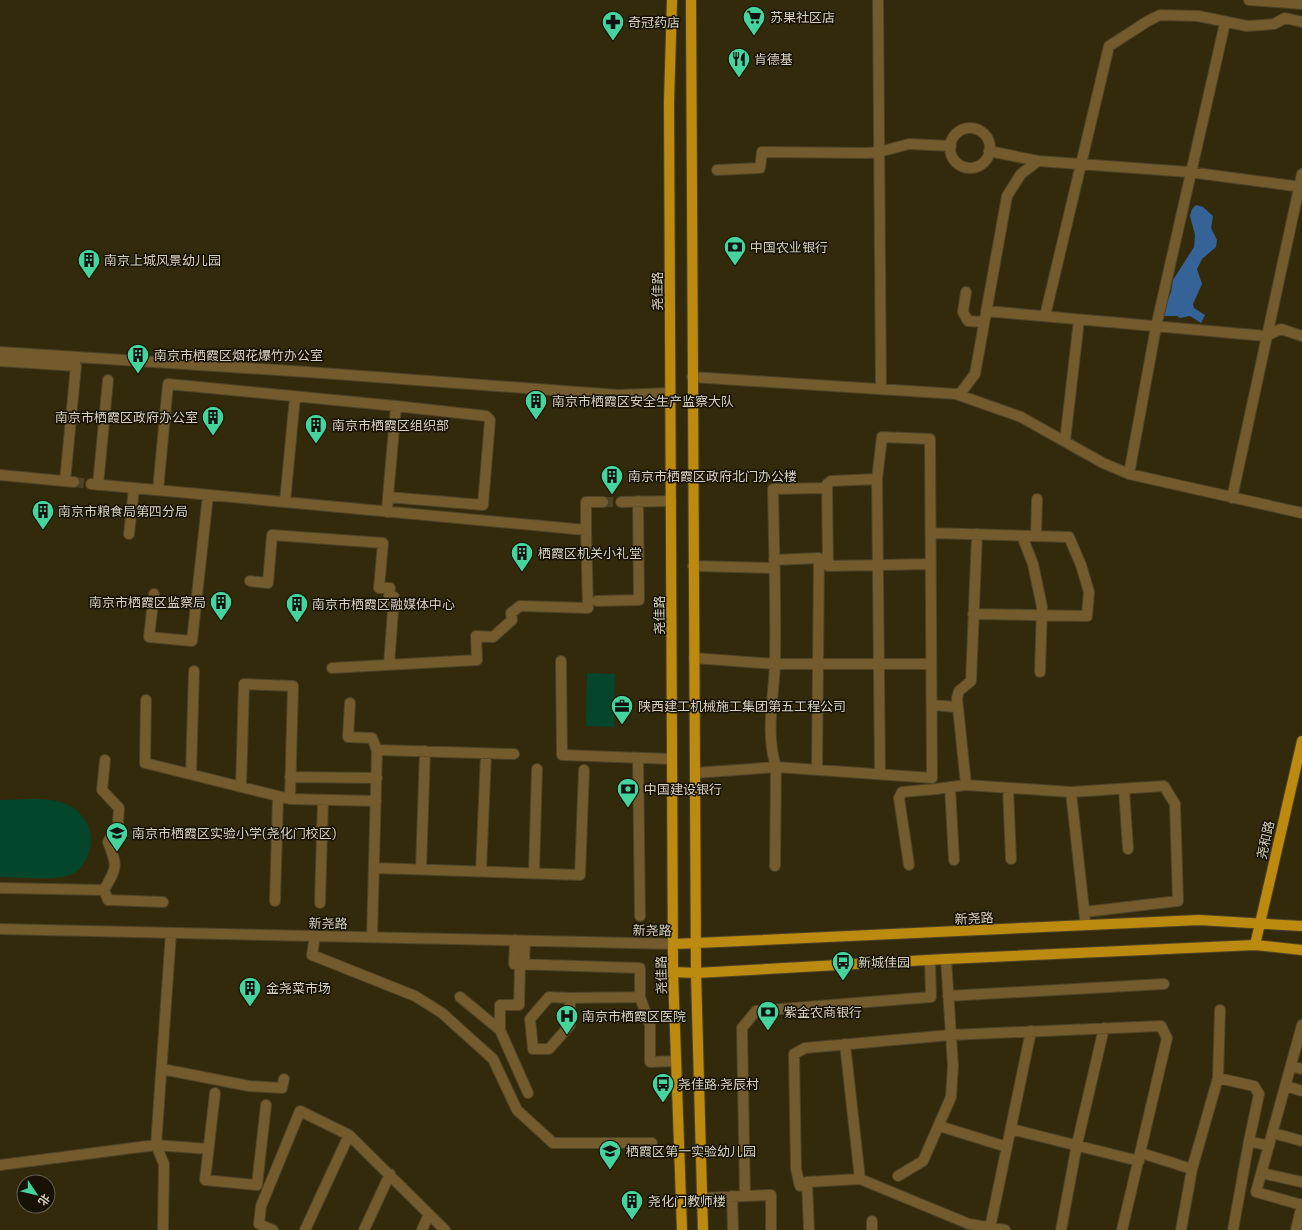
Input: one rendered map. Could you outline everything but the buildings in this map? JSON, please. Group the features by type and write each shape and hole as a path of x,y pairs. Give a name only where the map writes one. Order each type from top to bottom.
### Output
{"main road":[{"name":"尧佳路","path":"672,0 669,103 673,972 682,1230"},
{"path":"691,0 696,973 703,1230"},
{"name":"尧和路","path":"1255,945 1258,923 1302,741"},
{"name":"新尧路","path":"674,944 1199,920 1302,926"},
{"path":"673,972 696,973 946,959 1255,945 1302,950"}],"street":[{"path":"878,0 881,389"},
{"path":"1249,0 1302,4"},
{"path":"1045,316 1109,46 1160,15 1198,16 1225,23 1247,26 1274,24 1286,18 1302,22"},
{"path":"1129,474 1156,326 1225,23"},
{"path":"970,128 982,132 986,137 989,142 989,152 986,160 976,167 964,167 954,160 951,146 954,136 958,132 970,128"},
{"path":"717,170 760,168 762,152 879,152 909,144 951,146"},
{"path":"989,152 1038,161 1190,172 1300,187"},
{"path":"959,395 975,374 1007,196 1021,174 1038,161"},
{"path":"1232,498 1302,174"},
{"path":"966,292 962,312 968,321 984,322"},
{"path":"986,311 1266,336 1281,329 1302,336"},
{"path":"1065,441 1079,320"},
{"path":"0,352 300,371 618,395 670,393"},
{"path":"0,361 76,366 70,482 0,475"},
{"path":"692,377 959,395 1021,417 1103,463 1129,474 1302,513"},
{"path":"108,380 95,484 586,530"},
{"path":"158,490 168,384 486,416 490,420 483,505 388,497"},
{"path":"285,502 295,397"},
{"path":"387,512 396,406"},
{"path":"695,773 776,767 932,778 930,439 882,437 877,479 880,774"},
{"path":"817,770 818,664 827,484 831,481 877,479"},
{"path":"130,534 134,488"},
{"path":"775,866 776,767 771,752 769,726 775,664 773,489 827,488"},
{"path":"154,594 150,637 192,641 208,495"},
{"path":"1036,536 1037,499"},
{"path":"597,601 638,600 638,501"},
{"path":"621,502 671,501"},
{"path":"332,668 477,660 476,636 494,637 512,620 512,614 520,606 588,608 586,502 603,502"},
{"path":"931,533 1069,537 1081,565 1089,592 1087,616 973,614"},
{"path":"250,581 268,583 272,534 383,543 379,588 390,588 389,596 394,597 389,665"},
{"path":"966,785 957,706 960,691 971,681 977,534"},
{"path":"1022,536 1033,564 1042,607 1040,672"},
{"path":"693,566 774,564 824,558"},
{"path":"824,558 828,566 931,564"},
{"path":"694,658 775,664 879,662 931,664"},
{"path":"561,660 562,755 672,759"},
{"path":"192,774 194,671"},
{"path":"241,787 244,684 294,686 290,799"},
{"path":"146,700 145,763 290,799 376,801"},
{"path":"350,703 348,736 372,738 378,750 372,937"},
{"path":"932,705 957,706"},
{"path":"378,750 514,754"},
{"path":"421,869 425,751"},
{"path":"481,871 486,754"},
{"path":"638,758 640,916"},
{"path":"104,890 115,871 115,860 108,842 118,823 119,808 102,790 105,760"},
{"path":"534,873 537,769"},
{"path":"374,868 580,874 584,770"},
{"path":"290,777 376,778"},
{"path":"909,865 900,798 902,792 966,785 1071,792 1164,786 1175,804 1178,901 1084,912"},
{"path":"950,787 954,860"},
{"path":"1008,788 1011,859"},
{"path":"1124,789 1128,849"},
{"path":"1071,792 1086,926"},
{"path":"275,901 278,796"},
{"path":"320,903 323,800"},
{"path":"0,888 104,890"},
{"path":"104,890 108,900 163,902"},
{"name":"新尧路","path":"0,929 674,944"},
{"path":"163,1230 164,1164 156,1145 171,933"},
{"path":"315,936 312,955 415,996 442,1013 493,1059 517,1110 553,1143 652,1143"},
{"path":"520,940 514,964 640,968 640,997 650,1025 650,1062 676,1061"},
{"path":"898,1176 922,1160 940,1126 951,1097 953,1066 946,959"},
{"path":"744,1196 742,1028 756,1011 932,997 930,960"},
{"path":"522,965 519,1005 500,1005 500,1030 528,1093"},
{"path":"948,996 1164,984"},
{"path":"460,997 500,1030"},
{"path":"570,998 570,1025 549,1049 532,1050 530,1019 549,998 640,997"},
{"path":"1181,1230 1192,1169 1218,1078 1220,1010"},
{"path":"1296,1230 1302,1204 1256,1192 1292,1066 1302,1025"},
{"path":"1006,1230 969,1224 860,1179 807,1182 800,1186 796,1169 794,1054 805,1048 950,1035 1161,1026 1167,1038 1122,1230"},
{"path":"1061,1230 1077,1144 1104,1028"},
{"path":"990,1228 1031,1031"},
{"path":"845,1044 860,1179"},
{"path":"1292,1066 1302,1068"},
{"path":"162,1069 249,1086 282,1088 284,1079"},
{"path":"1218,1078 1254,1086 1258,1094 1232,1230"},
{"path":"1286,1086 1302,1091"},
{"path":"215,1093 205,1180 257,1185 266,1106"},
{"path":"273,1230 259,1224 261,1206 300,1111 349,1135 445,1230"},
{"path":"940,1126 1007,1147"},
{"path":"1011,1129 1192,1169"},
{"path":"1273,1133 1302,1141"},
{"path":"305,1230 349,1135"},
{"path":"1248,1141 1269,1146"},
{"path":"0,1165 156,1145 208,1149"},
{"path":"1262,1173 1302,1182"},
{"path":"364,1230 390,1174"},
{"path":"807,1182 808,1230"},
{"path":"702,1198 771,1195 771,1230"},
{"path":"732,1196 733,1230"},
{"path":"422,1230 429,1214"}],"green space":[{"path":"587,673 615,674 614,727 586,726"},
{"path":"0,800 48,800 70,806 79,812 88,825 91,839 89,853 80,868 70,875 56,878 0,877"}],"water":[{"path":"1196,205 1203,207 1213,216 1211,228 1217,240 1216,247 1202,259 1197,269 1202,284 1193,304 1194,308 1205,315 1201,323 1190,316 1180,318 1177,316 1162,316 1171,292 1173,280 1194,247 1195,235 1190,216 1192,209"}],"tunnel":[{"path":"74,482 91,484"},
{"path":"603,502 621,502"}],"place":[{"name":"苏果社区店","path":"754,36"},
{"name":"奇冠药店","path":"613,42"},
{"name":"肯德基","path":"739,78"},
{"name":"中国农业银行","path":"735,266"},
{"name":"南京上城风景幼儿园","path":"89,280"},
{"name":"南京市栖霞区烟花爆竹办公室","path":"138,374"},
{"name":"南京市栖霞区安全生产监察大队","path":"536,420"},
{"name":"南京市栖霞区政府办公室","path":"213,436"},
{"name":"南京市栖霞区组织部","path":"316,444"},
{"name":"南京市栖霞区政府北门办公楼","path":"612,496"},
{"name":"南京市粮食局第四分局","path":"43,530"},
{"name":"栖霞区机关小礼堂","path":"522,572"},
{"name":"南京市栖霞区监察局","path":"221,622"},
{"name":"南京市栖霞区融媒体中心","path":"297,624"},
{"name":"陕西建工机械施工集团第五工程公司","path":"622,726"},
{"name":"中国建设银行","path":"628,808"},
{"name":"南京市栖霞区实验小学(尧化门校区)","path":"117,852"},
{"name":"新城佳园","path":"843,982"},
{"name":"金尧菜市场","path":"250,1008"},
{"name":"紫金农商银行","path":"768,1032"},
{"name":"南京市栖霞区医院","path":"567,1036"},
{"name":"尧佳路·尧辰村","path":"663,1104"},
{"name":"栖霞区第一实验幼儿园","path":"610,1170"},
{"name":"尧化门教师楼","path":"632,1220"}]}
